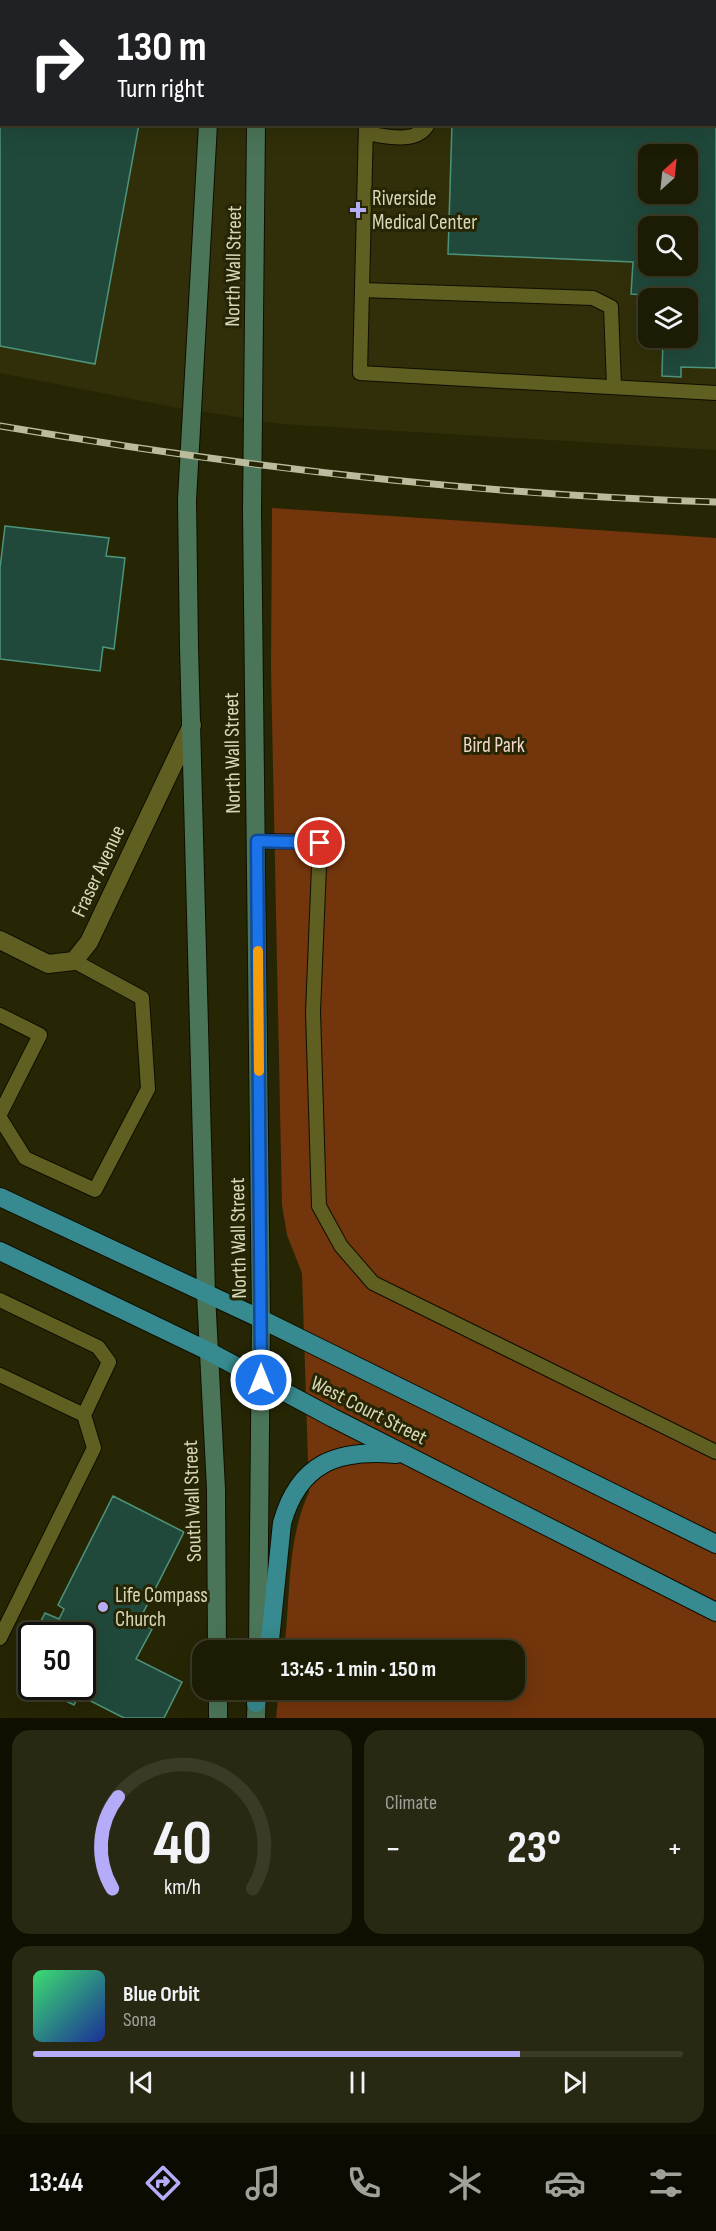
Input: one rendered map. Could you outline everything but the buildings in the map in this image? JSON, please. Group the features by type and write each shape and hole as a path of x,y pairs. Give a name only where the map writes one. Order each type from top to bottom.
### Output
{"main road":[{"name":"North Wall Street","path":"208,126 188,501 208,1351"},
{"name":"North Wall Street","path":"256,126 252,556 257,841 261,1380"},
{"name":"West Court Street","path":"0,1197 261,1319 716,1544"},
{"name":"West Court Street","path":"0,1251 208,1351 406,1455 716,1612"},
{"name":"South Wall Street","path":"208,1351 216,1489 217,1640"},
{"path":"258,1640 261,1380"},
{"path":"270,1640 282,1523 288,1503 299,1483 320,1464 343,1455 366,1451 406,1455"},
{"path":"218,1700 218,1718"}],"street":[{"name":"Fraser Avenue","path":"74,961 89,942 192,726"},
{"path":"0,940 48,964 74,961"}],"lane":[{"path":"427,126 425,130 405,138 366,129 360,373 716,393"},
{"path":"362,290 593,298 610,307 614,387"},
{"path":"257,841 320,843 313,1012 319,1206 341,1246 373,1283 716,1452"},
{"path":"0,1015 40,1035 0,1116 25,1158 95,1190 148,1089 142,998 74,961"},
{"path":"0,1300 98,1347 109,1362 84,1415 94,1448 0,1638"},
{"path":"0,1376 84,1415"}],"shaded area":[{"name":"Riverside Medical Center","path":"0,126 716,126 716,450 281,424 173,407 0,373"}],"green space":[{"name":"Bird Park","path":"272,508 716,538 716,1718 276,1718 278,1700 525,1700 525,1640 285,1640 290,1570 296,1530 309,1492 302,1273 287,1235 282,1205 271,669"}],"railway":[{"path":"0,426 178,454 356,476 536,493 716,502"}],"slow traffic":[{"path":"258,951 259,1071"}],"place":[{"name":"Riverside Medical Center","path":"358,210"},
{"name":"Life Compass Church","path":"103,1607"}],"route":[{"path":"261,1380 257,841 320,843"}]}
